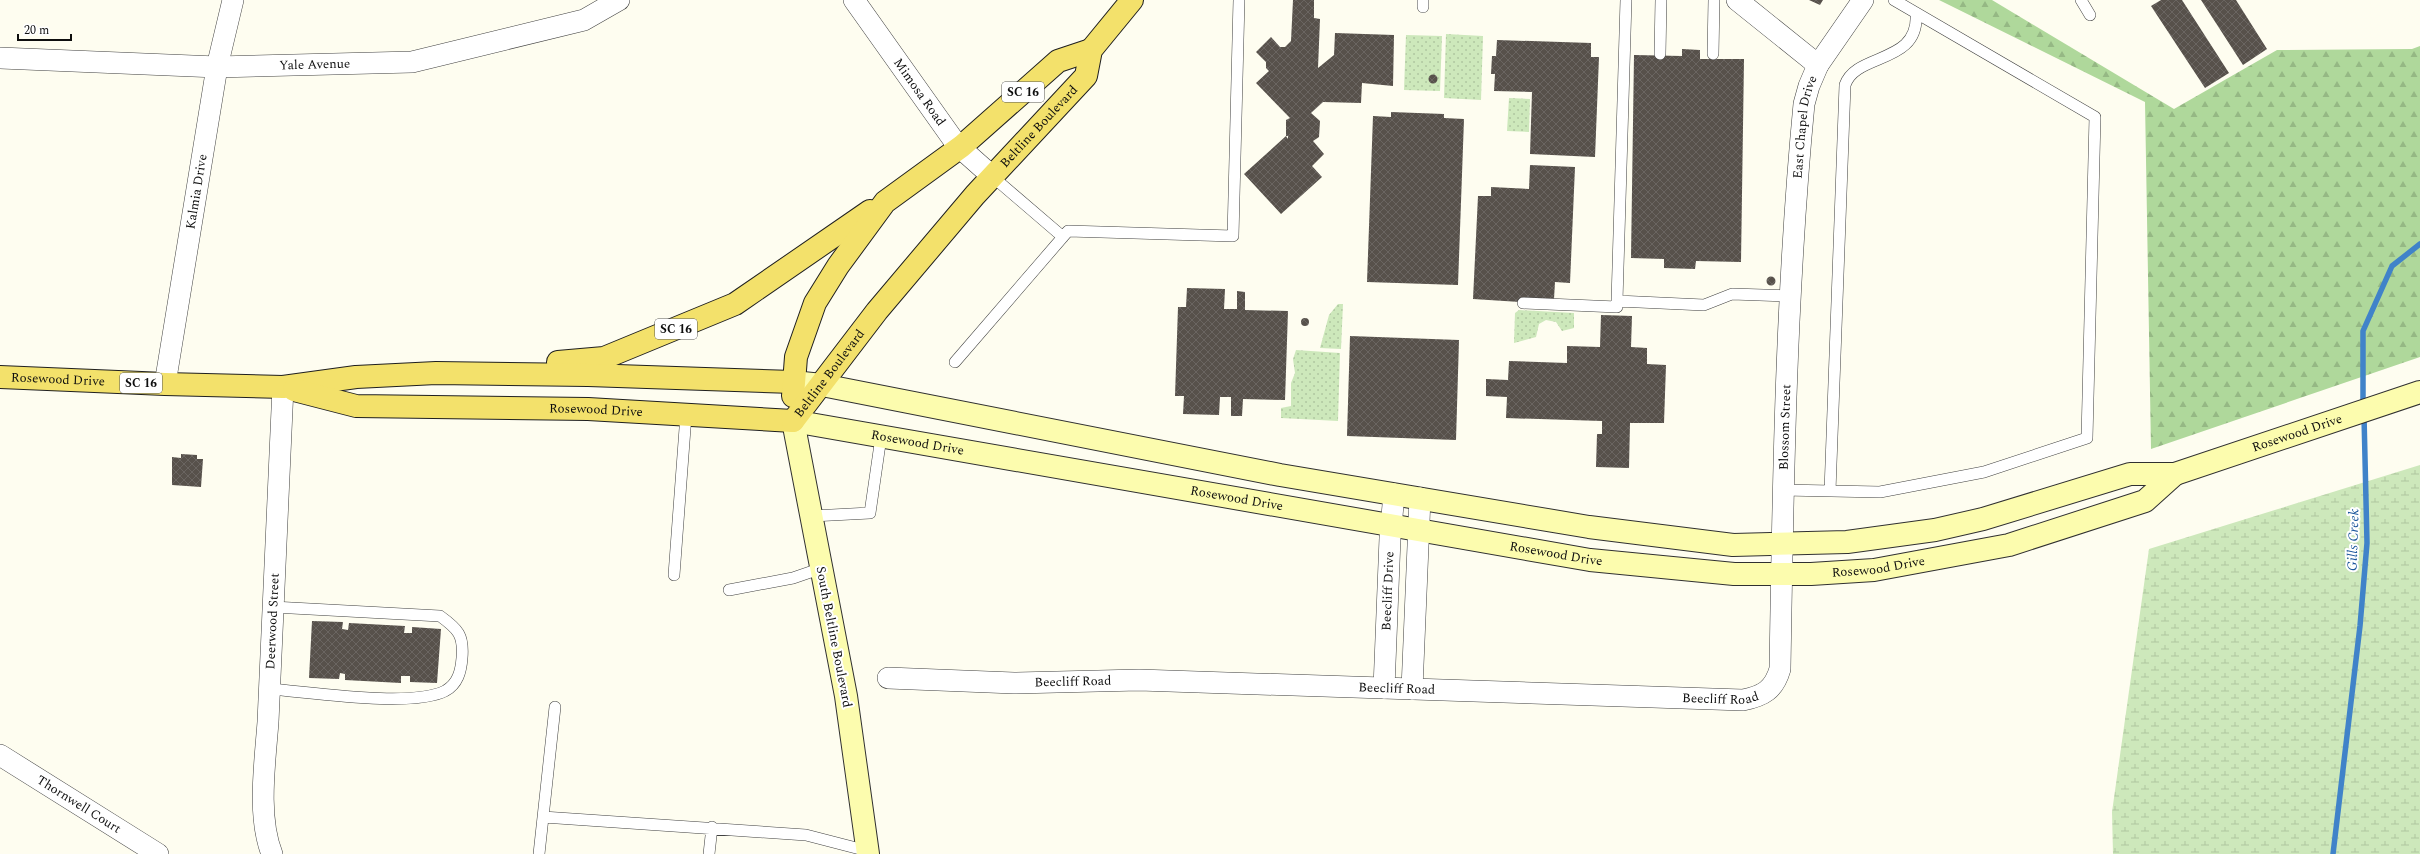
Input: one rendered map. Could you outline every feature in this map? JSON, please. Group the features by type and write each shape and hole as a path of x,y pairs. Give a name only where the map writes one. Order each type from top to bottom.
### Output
{"main road":[{"name":"Beltline Boulevard","path":"794,421 877,312 993,177 1086,76 1091,50 1132,0"},
{"name":"Beltline Boulevard","path":"794,421 793,382 796,357 815,303 838,266 884,202 960,148 1058,61 1091,50"},
{"name":"SC 16","path":"436,373 604,358 735,304 884,202"},
{"name":"Rosewood Drive","path":"0,377 164,384 283,387 356,377 436,373 588,375 793,382 822,385 1280,475 1661,538 1733,545 1781,559 1874,570 2009,545 2145,501 2175,474"},
{"name":"Rosewood Drive","path":"283,387 356,406 588,409 794,421 1590,560 1734,574 1781,559 1847,542 1935,530 1991,517 2130,474 2175,474 2255,449 2420,392"},
{"name":"South Beltline Boulevard","path":"794,421 846,696 868,852"}],"street":[{"name":"Kalmia Drive","path":"164,384 217,67 232,0"},
{"name":"Yale Avenue","path":"0,58 217,67 412,62 584,20 619,0"},
{"name":"Mimosa Road","path":"854,0 960,148 993,177"},
{"name":"East Chapel Drive","path":"1737,0 1818,65 1809,86 1804,104 1794,225 1791,296"},
{"path":"1818,65 1863,0"},
{"name":"Blossom Street","path":"1781,559 1791,296"},
{"name":"Deerwood Street","path":"272,854 265,836 265,751 270,689 283,387"},
{"name":"Beecliff Drive","path":"1384,688 1391,526 1394,494"},
{"path":"1412,689 1420,498"},
{"name":"Beecliff Road","path":"888,678 1014,683 1139,680 1743,700 1758,697 1770,690 1777,682 1780,669 1781,559"},
{"name":"Thornwell Court","path":"0,756 158,854"}],"lane":[{"path":"955,362 1068,231 1233,236 1239,0"},
{"path":"1523,303 1616,307 1626,0"},
{"path":"1660,54 1662,0"},
{"path":"1713,54 1714,0"},
{"path":"1783,490 1880,492 1984,472 2087,438 2096,117 1894,0"},
{"path":"2081,0 2090,15"},
{"path":"1830,491 1845,85 1847,78 1856,71 1893,52 1914,35 1916,13"},
{"path":"993,177 1063,237"},
{"path":"1617,301 1704,305 1732,294 1791,296"},
{"path":"674,575 686,415"},
{"path":"812,516 870,513 881,437"},
{"path":"729,590 793,578 822,568"},
{"path":"270,689 376,698 427,697 446,690 460,675 463,642 454,626 440,616 273,607"},
{"path":"539,854 555,708"},
{"path":"543,817 712,827 806,835 868,852"},
{"path":"709,854 712,827"}],"green space":[{"path":"1939,0 1992,0 2174,109 2277,50 2412,49 2420,46 2420,357 2151,449 2145,102"},
{"path":"1446,34 1483,36 1481,100 1444,98"},
{"path":"1406,35 1442,36 1440,91 1404,90"},
{"path":"1509,98 1530,99 1529,132 1507,131"},
{"path":"1338,304 1343,304 1341,349 1320,348 1329,315"},
{"path":"1519,310 1574,313 1574,328 1562,331 1556,322 1546,320 1539,324 1536,337 1514,343 1515,313"},
{"path":"1296,350 1340,353 1338,421 1281,418 1281,408 1291,406 1291,383 1295,373 1293,359"},
{"path":"2420,465 2420,854 2113,854 2112,812 2149,549"}],"building":[{"path":"1293,0 1314,0 1314,18 1320,19 1318,68 1334,55 1335,33 1394,35 1393,86 1362,83 1361,103 1323,102 1311,113 1320,121 1319,137 1313,141 1324,154 1312,166 1322,177 1281,214 1244,174 1286,136 1286,120 1290,118 1256,83 1269,71 1266,68 1266,62 1256,52 1271,37 1280,47 1285,47 1291,41"},
{"path":"1809,0 1823,0 1820,5"},
{"path":"2161,0 2182,0 2229,73 2205,88 2151,6"},
{"path":"2201,0 2236,0 2267,49 2243,65"},
{"path":"1497,40 1591,43 1591,57 1599,57 1595,157 1530,154 1532,92 1494,91 1495,74 1491,74 1492,56 1496,56"},
{"path":"1682,49 1700,50 1700,59 1744,59 1741,262 1696,261 1695,269 1664,268 1664,259 1631,258 1634,55 1682,56"},
{"path":"1431,75 1435,75 1437,79 1435,83 1431,83 1429,81 1429,77"},
{"path":"1391,112 1444,114 1444,118 1464,119 1458,285 1367,282 1373,116 1391,117"},
{"path":"1530,165 1575,167 1570,283 1555,282 1554,299 1520,298 1520,302 1473,299 1478,196 1491,196 1491,187 1529,189"},
{"path":"1769,277 1773,277 1775,281 1773,285 1769,285 1767,283 1767,279"},
{"path":"1187,288 1225,289 1224,309 1237,309 1237,291 1245,292 1245,310 1288,311 1285,400 1243,399 1242,416 1231,416 1231,397 1220,397 1219,415 1183,414 1184,396 1175,396 1178,307 1186,307"},
{"path":"1601,315 1632,316 1631,347 1647,348 1647,364 1666,365 1664,423 1630,423 1629,468 1596,467 1597,434 1602,434 1602,421 1506,418 1507,397 1486,396 1486,379 1508,380 1509,361 1567,363 1567,346 1600,347"},
{"path":"1303,318 1307,318 1309,322 1307,326 1303,326 1301,324 1301,320"},
{"path":"1350,336 1459,340 1456,440 1347,436"},
{"path":"181,454 197,455 197,459 203,459 201,487 172,485 172,457 181,458"},
{"path":"312,621 343,622 342,629 348,630 349,623 405,626 404,633 412,633 412,627 441,629 437,683 410,682 410,676 401,676 401,683 345,680 345,674 340,673 339,679 309,678"}],"waterway":[{"name":"Gills Creek","path":"2363,406 2363,331 2392,266 2420,244"},
{"name":"Gills Creek","path":"2333,854 2360,626 2367,543 2364,416"}]}
